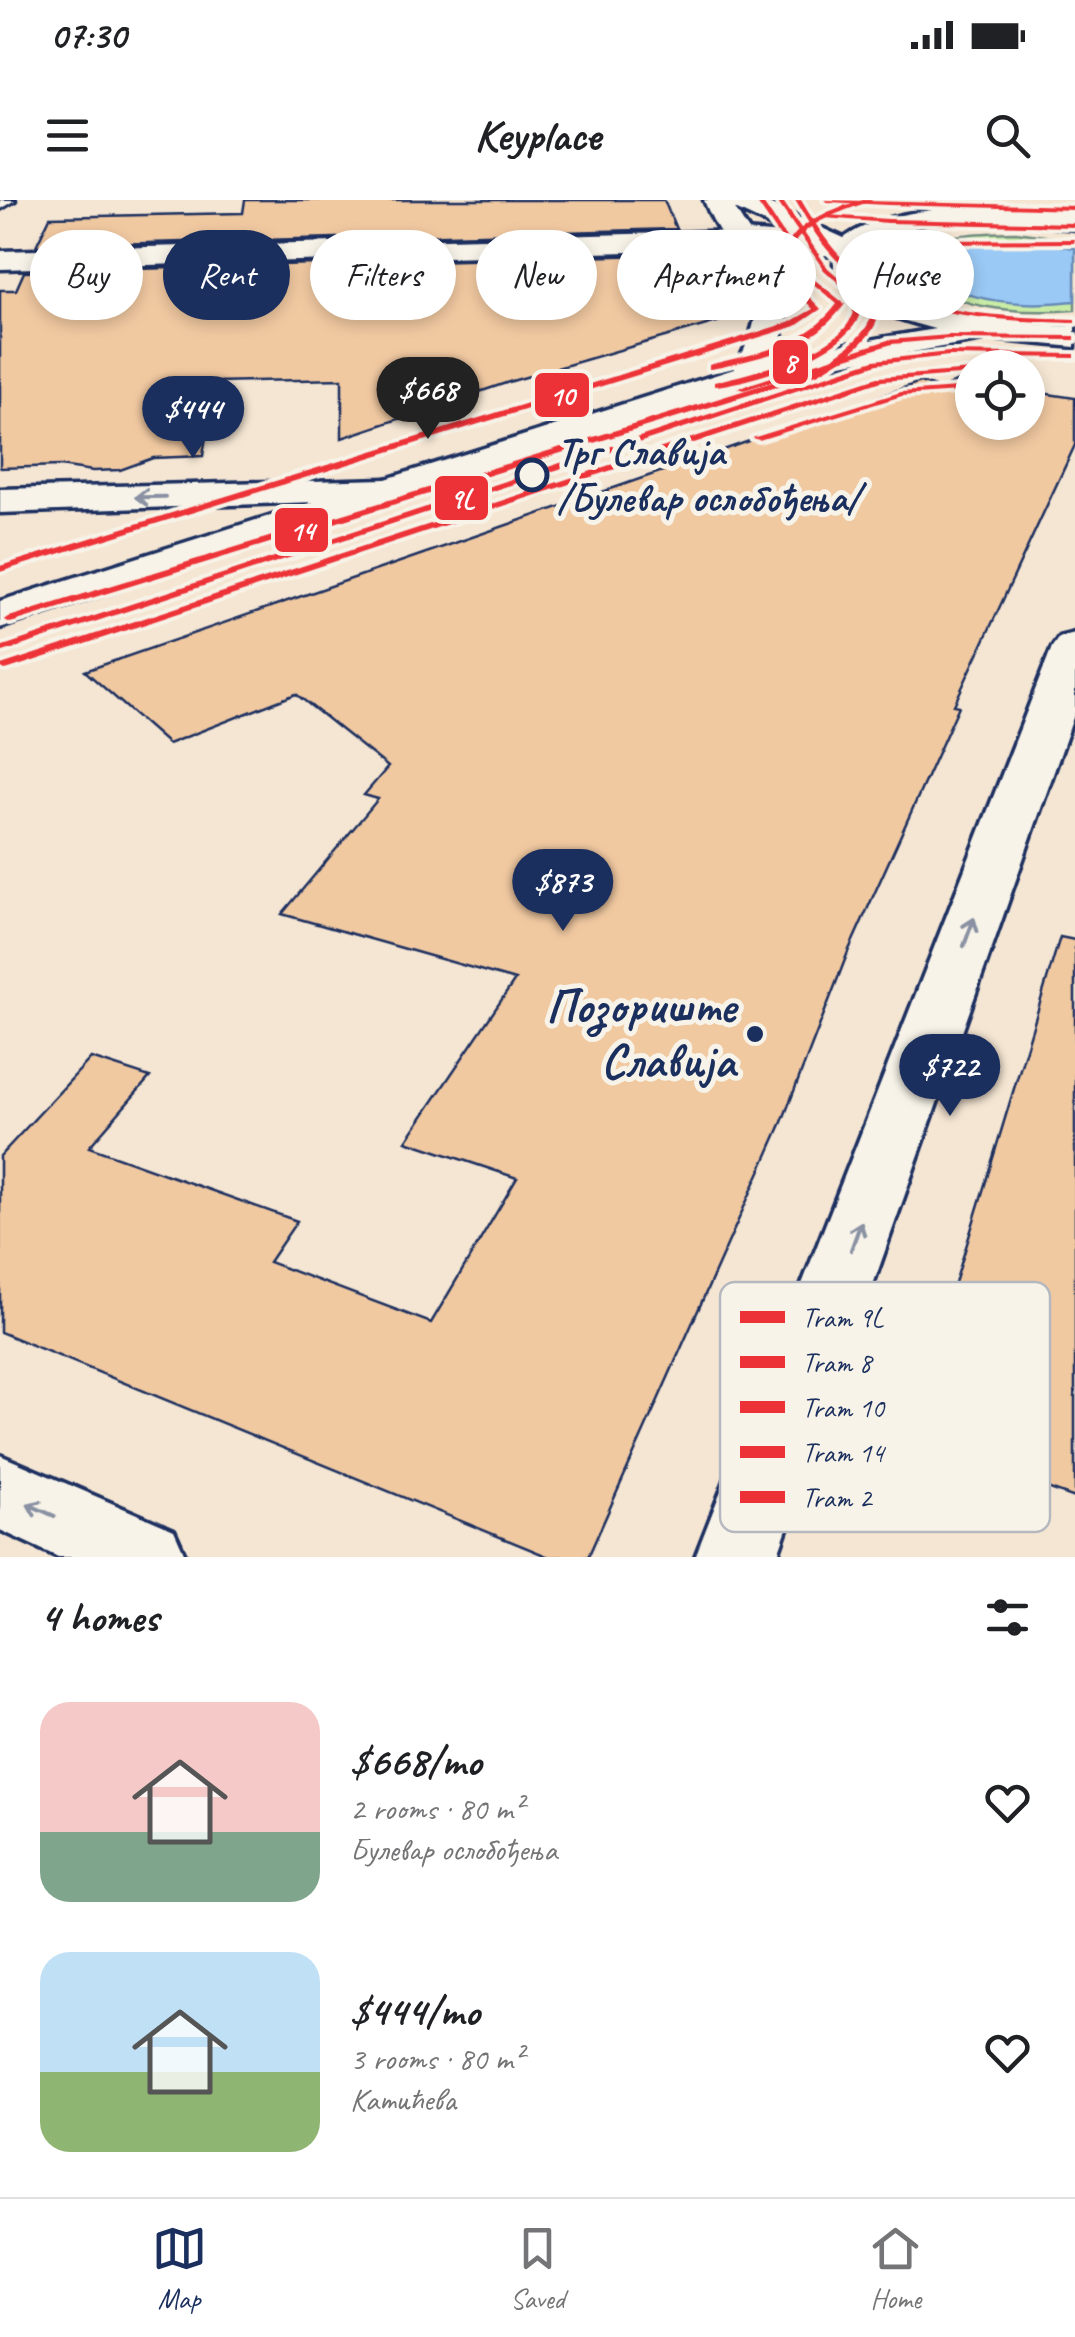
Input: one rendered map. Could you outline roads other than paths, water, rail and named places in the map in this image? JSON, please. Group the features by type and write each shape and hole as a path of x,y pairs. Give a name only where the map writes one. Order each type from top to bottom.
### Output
{"main road":[{"path":"718,200 737,230"},
{"path":"738,200 836,246"},
{"path":"866,207 923,220"},
{"path":"882,230 923,220 990,214 1071,220"},
{"path":"0,260 617,243"},
{"path":"748,376 771,320"},
{"path":"0,616 787,363 858,327 863,320"},
{"path":"944,320 986,330 1075,337"},
{"path":"787,363 986,330"},
{"path":"0,501 387,491"},
{"path":"838,1282 1075,647"},
{"path":"0,1491 145,1557"},
{"path":"736,1557 745,1532"}],"water":[{"path":"1016,239 1075,248 1075,301 1017,303 974,295 974,242"}],"tram line":[{"name":"9L","path":"712,367 801,340 830,319 841,304 813,281 758,200"},
{"name":"8","path":"717,384 807,356 847,330 857,313 855,294 826,269 779,200"},
{"name":"2","path":"798,200 844,263 894,294 985,316 1075,321"},
{"name":"9L","path":"827,200 1075,208"},
{"name":"10","path":"0,569 793,324 817,309 797,288 788,270 788,253 796,238 827,215 870,200"},
{"name":"8","path":"826,217 1074,225"},
{"name":"14","path":"10,620 814,372 861,340 875,316 872,289 847,262 938,242 1074,241"},
{"name":"10","path":"741,388 891,342 949,337 1075,338"},
{"name":"9L","path":"0,650 877,362 949,354 1075,356"},
{"name":"8","path":"5,667 881,379 955,373"},
{"name":"14","path":"756,438 901,394 955,390"}],"place":[{"name":"Трг Славија /Булевар ослобођења/","path":"532,475"},
{"name":"Позориште Славија","path":"755,1034"}]}
